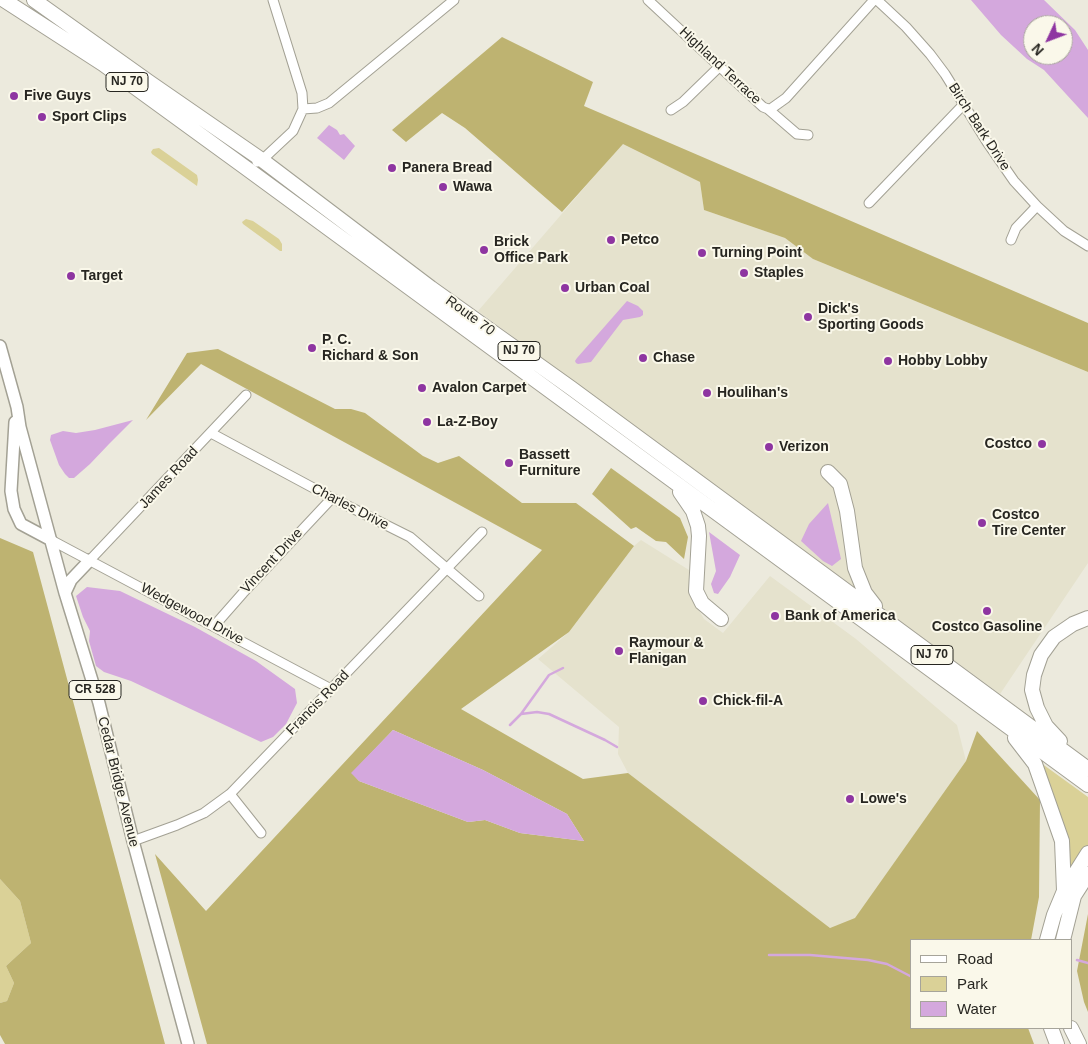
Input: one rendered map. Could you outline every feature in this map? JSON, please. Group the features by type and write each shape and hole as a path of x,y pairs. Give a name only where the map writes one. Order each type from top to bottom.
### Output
{"highway":[{"name":"NJ 70","path":"4,0 102,64 246,168"},
{"name":"NJ 70","path":"34,0 262,160"},
{"name":"Route 70","path":"262,160 431,288 885,619"},
{"name":"Route 70","path":"246,168 670,479"},
{"path":"828,472 840,484 847,511 855,568 865,593 885,619"},
{"name":"NJ 70","path":"670,479 1088,785"},
{"path":"670,479 693,511 698,526 696,578 698,597 721,619"},
{"path":"1083,766 1043,722 1034,699 1032,682 1036,665 1054,637 1073,624 1088,618"},
{"name":"NJ 70","path":"885,619 986,696 1083,766"},
{"path":"984,709 1016,739 1035,764 1062,841 1064,891"},
{"path":"1047,939 1064,891 1088,853"},
{"path":"1063,939 1074,896 1088,874"},
{"path":"1051,1029 1058,1044"},
{"path":"1072,1029 1080,1044"}],"main road":[{"name":"Cedar Bridge Avenue","path":"0,346 65,593 99,703 133,841 188,1044"},
{"path":"17,407 11,491 14,509 21,524 51,540"},
{"path":"65,593 71,580 90,560"}],"street":[{"path":"246,168 262,160 293,131 303,109 302,93 273,0"},
{"path":"303,109 318,108 329,103 454,0"},
{"name":"Highland Terrace","path":"648,0 763,107 768,109 786,98 875,0"},
{"name":"Birch Bark Drive","path":"875,0 906,27 930,54 1014,181 1036,206 1064,231 1088,246"},
{"path":"671,110 683,102 720,66"},
{"path":"869,204 964,104"},
{"path":"768,109 797,134 808,135"},
{"path":"1011,240 1016,228 1036,206"},
{"name":"James Road","path":"90,560 246,395"},
{"name":"Charles Drive","path":"211,433 332,498 410,537 479,596"},
{"name":"Vincent Drive","path":"214,626 332,498"},
{"name":"Francis Road","path":"133,841 177,825 204,812 230,794 482,532"},
{"name":"Wedgewood Drive","path":"51,540 331,690"},
{"path":"230,794 262,833"}],"shaded area":[{"path":"502,37 593,82 584,106 1088,323 1088,372 813,259 785,238 704,210 700,182 623,144 562,212 465,128 442,113 406,142 392,130"},
{"path":"623,143 700,182 704,210 785,238 813,259 1088,372 1088,563 1000,694 478,311"},
{"path":"218,349 335,409 351,409 365,413 423,456 438,463 459,456 522,503 576,503 634,546 569,632 461,709 583,779 628,773 830,928 855,918 966,761 977,731 1040,800 1039,897 1031,939 910,939 910,1029 1028,1029 1034,1044 207,1044 155,854 206,911 542,550 201,364 146,420 187,353","holes":["393,730 483,770 567,814 584,841 520,833 485,820 468,822 359,781 352,773"]},
{"path":"611,468 680,518 688,537 684,559 666,542 656,541 636,527 631,529 592,494"},
{"path":"0,538 33,552 165,1044 5,1044 0,1035 0,1003 7,1001 14,983 6,966 31,943 20,901 0,879"},
{"path":"641,540 689,570 689,594 704,619 723,633 770,576 856,639 957,725 966,761 855,919 830,928 628,773 618,754 619,727 538,659 569,632 634,546"},
{"path":"1088,914 1088,1012 1077,971"}],"green space":[{"path":"159,148 197,175 197,186 152,154 153,149"},
{"path":"246,219 253,221 279,239 282,244 282,251 243,224 242,222"},
{"path":"1041,763 1088,797 1088,845 1068,874 1064,825"},
{"path":"0,879 20,901 31,943 6,966 14,983 7,1001 0,1003"}],"water":[{"path":"971,0 1044,0 1060,15 1023,15 1023,55 1001,35"},
{"path":"1073,28 1088,50 1088,118 1044,70 1036,65 1073,65"},
{"path":"329,125 337,130 340,135 344,134 355,146 344,160 317,138"},
{"path":"627,301 638,306 643,311 643,315 623,320 591,362 576,363 577,358"},
{"path":"133,420 74,478 69,478 65,474 59,465 50,440 51,435 63,431 76,433 95,430"},
{"path":"828,503 841,559 832,566 823,561 801,541 809,524"},
{"path":"709,532 740,555 730,577 718,594 714,593 711,584 716,571"},
{"path":"87,587 120,591 195,627 256,661 295,689 297,703 286,724 273,737 261,742 131,681 104,672 96,666 89,641 90,631 76,596"},
{"path":"393,730 483,770 567,814 584,841 520,833 485,820 468,822 359,781 351,773"}],"waterway":[{"path":"521,714 549,675 563,668"},
{"path":"510,725 521,714 537,712 549,714 617,747"},
{"path":"769,955 810,955 868,960 887,964 910,976"},
{"path":"1077,960 1088,963"}],"place":[{"name":"Five Guys","path":"14,96"},
{"name":"Sport Clips","path":"42,117"},
{"name":"Panera Bread","path":"392,168"},
{"name":"Wawa","path":"443,187"},
{"name":"Petco","path":"611,240"},
{"name":"Brick Office Park","path":"484,250"},
{"name":"Turning Point","path":"702,253"},
{"name":"Staples","path":"744,273"},
{"name":"Target","path":"71,276"},
{"name":"Urban Coal","path":"565,288"},
{"name":"Dick's Sporting Goods","path":"808,317"},
{"name":"P. C. Richard & Son","path":"312,348"},
{"name":"Chase","path":"643,358"},
{"name":"Hobby Lobby","path":"888,361"},
{"name":"Avalon Carpet","path":"422,388"},
{"name":"Houlihan's","path":"707,393"},
{"name":"La-Z-Boy","path":"427,422"},
{"name":"Costco","path":"1042,444"},
{"name":"Verizon","path":"769,447"},
{"name":"Bassett Furniture","path":"509,463"},
{"name":"Costco Tire Center","path":"982,523"},
{"name":"Costco Gasoline","path":"987,611"},
{"name":"Bank of America","path":"775,616"},
{"name":"Raymour & Flanigan","path":"619,651"},
{"name":"Chick-fil-A","path":"703,701"},
{"name":"Lowe's","path":"850,799"}]}
